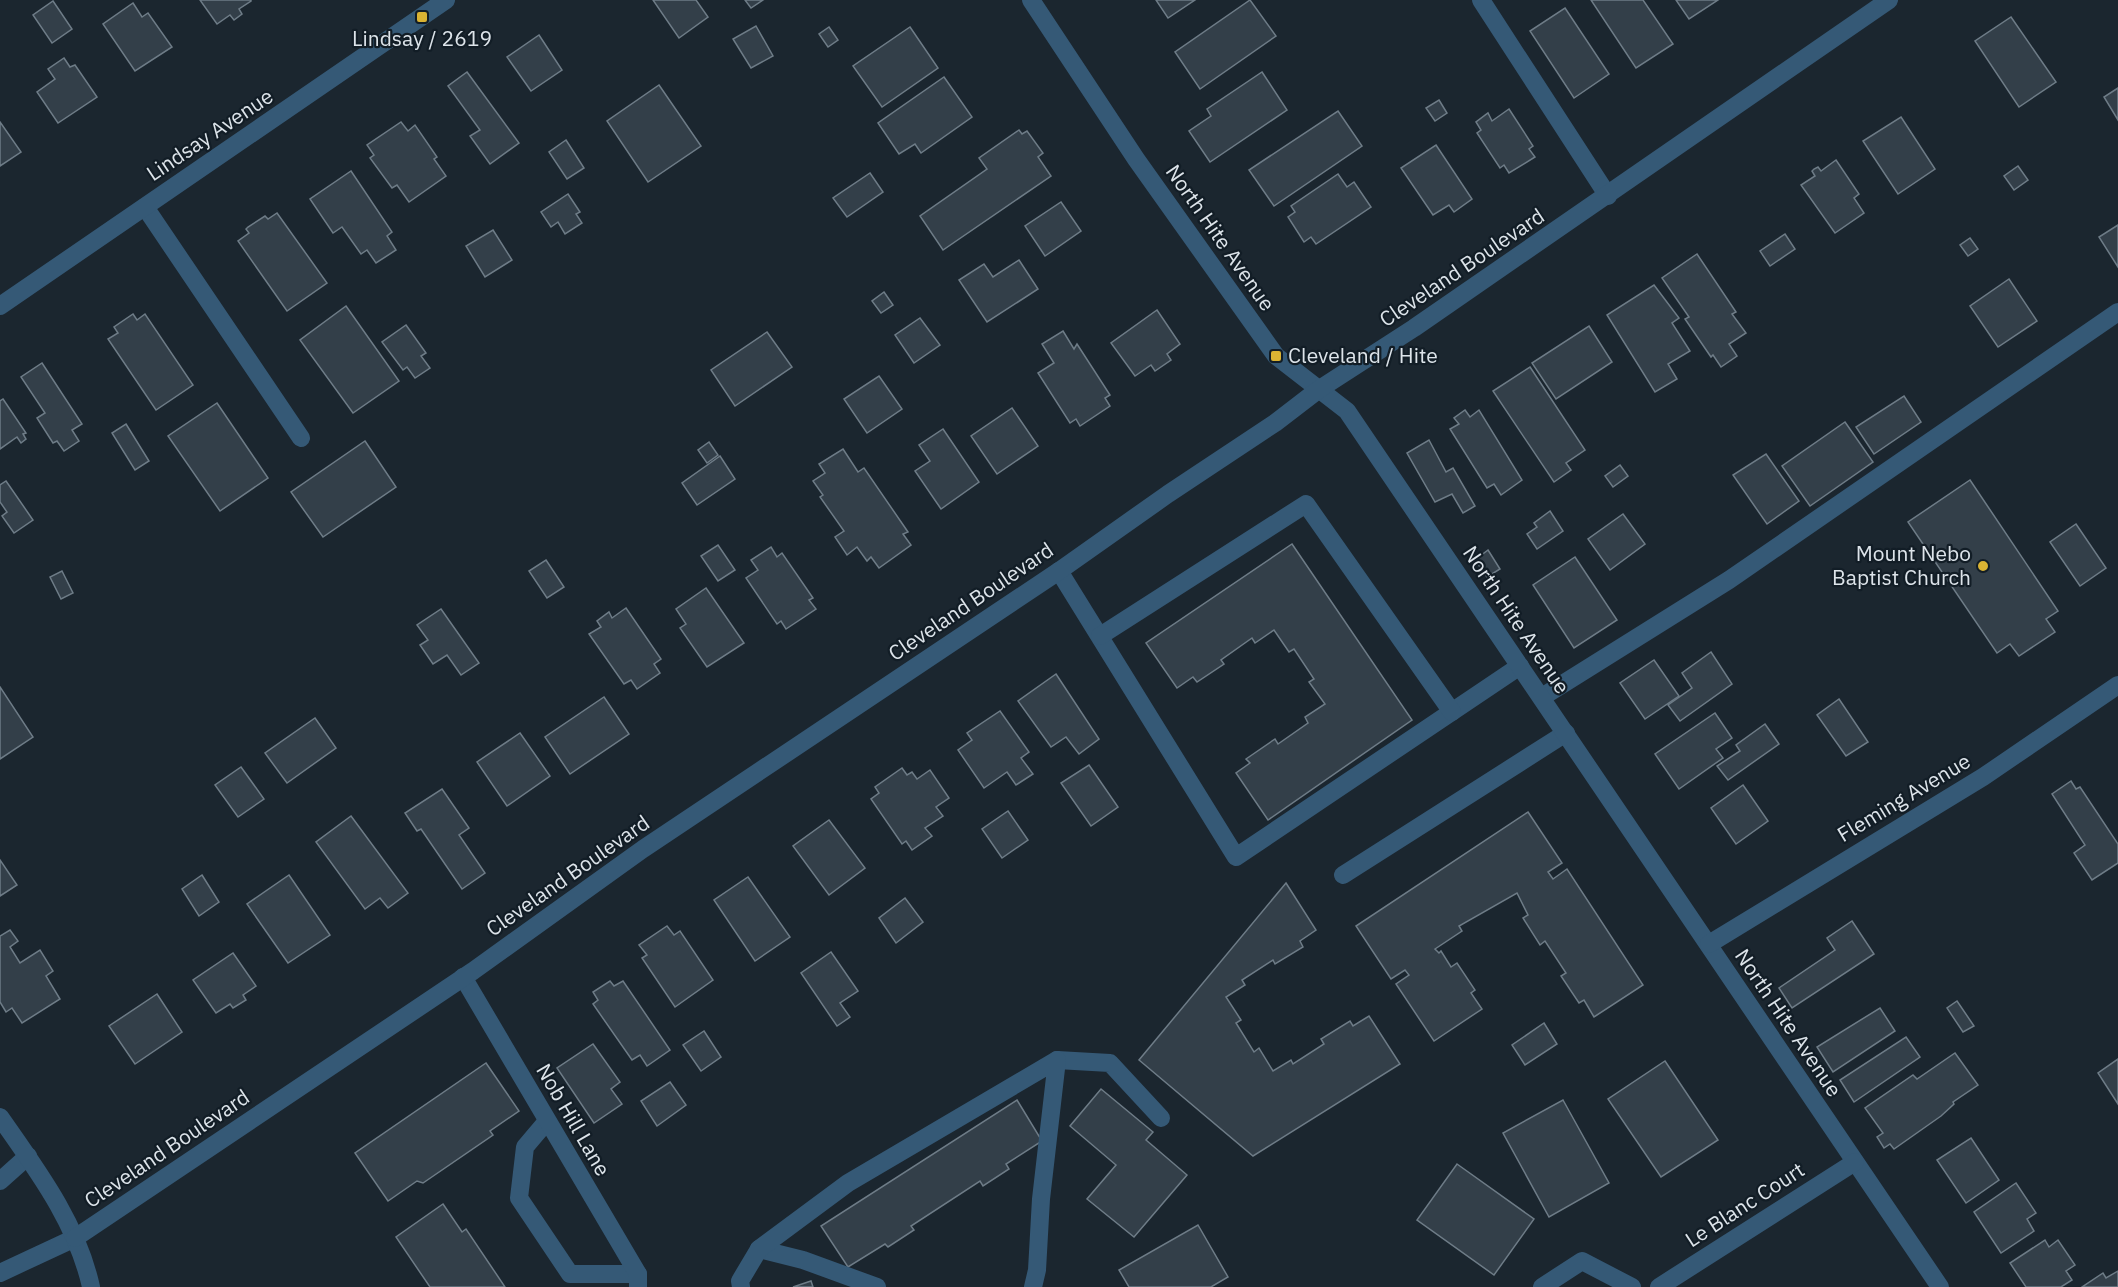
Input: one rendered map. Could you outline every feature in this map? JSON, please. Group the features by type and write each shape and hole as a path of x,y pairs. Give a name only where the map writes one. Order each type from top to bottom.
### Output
{"street":[{"name":"Lindsay Avenue","path":"0,306 446,0"},
{"name":"North Hite Avenue","path":"1031,0 1136,159 1276,356 1347,411 1940,1287"},
{"path":"1481,0 1608,196"},
{"name":"Cleveland Boulevard","path":"0,1273 75,1238 463,977 644,849 1059,571 1168,494 1275,423 1318,390 1414,328 1608,196 1890,0"},
{"path":"145,207 301,438"},
{"path":"1542,697 1729,580 2118,312"},
{"path":"1100,636 1306,504 1452,712"},
{"path":"1059,571 1236,857 1520,666"},
{"name":"Fleming Avenue","path":"1709,944 1983,777 2118,685"},
{"path":"1343,875 1566,733"},
{"name":"Nob Hill Lane","path":"463,977 638,1281"},
{"path":"1033,1287 1037,1270 1041,1199 1057,1060"},
{"path":"741,1287 740,1281 759,1249 848,1184 1057,1060 1110,1063 1161,1118"},
{"path":"0,1118 58,1203 75,1238 92,1287"},
{"path":"547,1120 525,1147 519,1198 570,1274 638,1281"},
{"path":"0,1181 28,1156"},
{"name":"Le Blanc Court","path":"1659,1287 1855,1162"},
{"path":"759,1249 803,1260 877,1287"},
{"path":"1542,1287 1582,1261 1632,1287"}],"building":[{"path":"200,0 251,1 239,9 242,14 234,20 230,15 217,24"},
{"path":"653,0 696,0 708,17 679,38"},
{"path":"745,0 763,0 751,8"},
{"path":"1156,0 1195,0 1168,18"},
{"path":"1250,0 1276,36 1200,89 1175,52"},
{"path":"1591,0 1643,0 1673,44 1636,68"},
{"path":"1676,0 1718,0 1689,19"},
{"path":"53,1 72,29 52,43 33,15"},
{"path":"133,3 142,17 148,13 172,47 135,71 103,24"},
{"path":"1565,8 1609,74 1574,98 1530,31"},
{"path":"2011,17 2056,82 2019,107 1975,41"},
{"path":"756,26 773,56 751,68 733,39"},
{"path":"829,27 838,40 828,47 819,34"},
{"path":"910,27 938,68 882,107 853,66"},
{"path":"539,35 562,70 531,91 507,57"},
{"path":"64,58 70,67 75,65 97,97 58,123 37,92 55,79 48,69"},
{"path":"467,72 519,143 490,164 470,136 480,130 448,86"},
{"path":"1262,72 1287,110 1210,162 1189,131 1211,116 1207,109"},
{"path":"944,77 972,117 921,153 915,144 899,154 878,123"},
{"path":"659,85 701,146 648,182 607,121"},
{"path":"2118,88 2118,120 2104,97"},
{"path":"1439,100 1447,113 1435,121 1426,108"},
{"path":"1509,109 1533,146 1529,149 1535,157 1509,173 1504,165 1500,168 1477,133 1481,130 1476,122 1488,113 1492,121"},
{"path":"1338,111 1362,146 1274,206 1249,170"},
{"path":"1901,117 1935,169 1898,194 1863,141"},
{"path":"0,122 21,152 0,166"},
{"path":"401,122 408,131 415,125 437,157 434,159 446,176 409,202 397,185 392,188 370,158 374,155 367,145"},
{"path":"1019,130 1022,134 1027,131 1043,153 1038,157 1051,176 943,250 920,216 987,169 979,158"},
{"path":"566,140 584,168 567,179 549,152"},
{"path":"1436,145 1472,199 1454,212 1449,205 1433,215 1401,168"},
{"path":"1836,160 1859,194 1854,198 1864,213 1835,233 1801,185 1815,176 1812,171 1814,169 1818,167 1821,171"},
{"path":"2018,166 2028,180 2014,190 2004,176"},
{"path":"351,171 392,232 387,236 396,250 376,263 367,250 361,254 342,227 333,233 310,199"},
{"path":"870,173 883,192 847,217 833,198"},
{"path":"1338,174 1347,187 1354,182 1371,207 1316,244 1311,237 1304,242 1288,217 1295,212 1291,206"},
{"path":"568,194 580,212 576,214 582,223 565,234 558,222 551,227 541,212"},
{"path":"1061,202 1081,231 1045,256 1025,226"},
{"path":"277,213 327,283 287,311 238,241 249,233 246,229 248,227 265,216 268,219"},
{"path":"2118,225 2118,267 2099,237"},
{"path":"493,230 512,260 485,277 466,246"},
{"path":"1785,234 1795,249 1770,266 1760,251"},
{"path":"1970,238 1978,249 1968,256 1960,245"},
{"path":"1697,254 1736,312 1732,314 1746,333 1729,344 1737,356 1721,367 1713,355 1711,357 1685,319 1689,317 1662,278"},
{"path":"1019,260 1038,289 987,322 959,280 984,264 993,277"},
{"path":"2009,279 2037,321 1998,347 1970,306"},
{"path":"1654,285 1679,318 1672,323 1690,351 1668,364 1677,379 1655,392 1607,315"},
{"path":"884,292 893,305 881,313 872,301"},
{"path":"346,306 399,381 353,413 300,340"},
{"path":"1157,310 1180,344 1167,354 1171,360 1155,371 1151,365 1135,376 1111,343"},
{"path":"133,314 137,320 145,314 193,385 156,410 108,339 118,333 114,327"},
{"path":"920,318 940,345 914,363 895,335"},
{"path":"406,325 426,353 421,356 430,368 415,378 407,367 403,370 382,342"},
{"path":"1589,326 1612,362 1556,399 1532,363"},
{"path":"1063,331 1074,349 1077,344 1110,395 1105,398 1110,406 1080,426 1076,419 1070,423 1038,373 1054,363 1042,344"},
{"path":"767,332 792,367 735,406 711,370"},
{"path":"42,363 82,424 72,430 79,441 64,451 57,441 53,443 37,418 45,413 21,377"},
{"path":"1530,367 1585,450 1566,463 1571,470 1554,482 1493,391"},
{"path":"879,376 902,409 867,433 844,399"},
{"path":"1904,396 1921,422 1874,454 1856,427"},
{"path":"3,399 26,433 23,434 26,439 21,443 17,437 0,449 0,401"},
{"path":"217,403 268,478 220,511 168,436"},
{"path":"1012,408 1038,446 997,474 971,436"},
{"path":"1465,410 1470,417 1479,410 1522,480 1501,495 1494,484 1487,488 1450,429 1459,424 1454,418"},
{"path":"1845,422 1873,462 1810,506 1782,466"},
{"path":"126,424 149,461 135,470 112,433"},
{"path":"943,429 979,482 941,509 915,471 930,461 919,445"},
{"path":"1429,440 1446,472 1453,468 1475,506 1463,513 1452,494 1435,502 1407,453"},
{"path":"365,441 396,487 323,537 291,492"},
{"path":"709,442 718,455 707,463 698,450"},
{"path":"843,449 858,472 864,468 908,532 903,534 911,545 879,568 871,557 867,561 857,547 847,555 835,537 844,531 820,497 823,495 813,481 825,473 819,464"},
{"path":"1766,454 1799,501 1767,524 1733,475"},
{"path":"720,456 735,479 697,505 682,483"},
{"path":"1620,465 1628,476 1613,487 1605,476"},
{"name":"Mount Nebo Baptist Church","path":"1970,480 2058,611 2046,619 2055,632 2019,656 2010,644 1997,653 1908,522"},
{"path":"6,481 33,520 14,533 2,516 7,512 0,502 0,485"},
{"path":"1550,511 1563,531 1537,549 1527,534 1537,527 1534,523"},
{"path":"1623,514 1645,544 1610,570 1588,539"},
{"path":"2076,524 2106,568 2080,586 2050,542"},
{"path":"1292,544 1412,720 1268,820 1236,773 1250,763 1246,759 1275,739 1278,744 1308,723 1305,717 1325,704 1309,682 1314,679 1294,649 1289,652 1274,630 1255,643 1252,638 1221,660 1224,664 1197,682 1193,677 1177,688 1146,643"},
{"path":"718,545 735,570 718,581 701,556"},
{"path":"771,547 777,557 782,553 813,598 809,600 816,609 786,629 781,621 777,624 746,578 758,570 751,560"},
{"path":"1488,550 1500,569 1487,577 1475,560"},
{"path":"1575,557 1617,620 1574,648 1533,585"},
{"path":"546,560 564,587 547,598 529,571"},
{"path":"62,571 73,593 61,599 50,577"},
{"path":"706,588 744,643 707,667 680,628 686,624 676,609"},
{"path":"626,608 661,659 654,664 660,673 637,689 631,680 624,684 589,634 601,627 597,621 609,612 612,618"},
{"path":"441,609 479,663 461,675 447,655 433,664 420,645 428,640 417,625"},
{"path":"1711,652 1732,684 1680,721 1668,705 1692,688 1682,673"},
{"path":"1654,660 1679,696 1645,719 1620,683"},
{"path":"1056,674 1099,739 1079,754 1066,737 1051,747 1018,701"},
{"path":"0,687 33,737 0,759"},
{"path":"604,697 629,734 570,774 545,737"},
{"path":"1839,699 1868,742 1846,756 1817,715"},
{"path":"1000,711 1029,752 1021,758 1033,774 1016,785 1007,772 984,788 958,750 972,740 967,733"},
{"path":"1715,713 1732,738 1716,749 1723,758 1679,789 1655,754"},
{"path":"315,718 336,748 287,783 265,753"},
{"path":"1765,724 1779,744 1728,780 1717,766 1740,751 1736,745"},
{"path":"520,733 550,776 507,806 477,762"},
{"path":"1089,765 1118,807 1091,826 1061,783"},
{"path":"241,767 264,799 238,817 215,785"},
{"path":"902,768 907,775 912,772 917,779 930,770 949,798 936,807 943,816 925,828 932,836 912,850 906,841 902,844 871,799 879,793 875,787"},
{"path":"2071,781 2076,789 2080,787 2118,844 2118,863 2092,880 2074,853 2085,845 2052,794"},
{"path":"1743,785 1768,821 1736,844 1711,808"},
{"path":"442,789 469,828 459,835 485,873 462,889 421,829 417,831 405,813"},
{"path":"1008,811 1028,840 1002,858 982,829"},
{"path":"1528,812 1562,863 1548,872 1553,879 1567,869 1643,985 1594,1017 1584,1000 1579,1003 1561,976 1566,973 1545,941 1540,945 1523,918 1528,915 1517,893 1459,926 1462,931 1435,949 1439,953 1441,951 1451,967 1457,963 1475,990 1471,993 1482,1009 1434,1041 1396,984 1409,975 1405,970 1391,979 1356,926"},
{"path":"351,816 408,893 388,908 380,898 365,909 316,842"},
{"path":"829,820 865,868 829,895 793,846"},
{"path":"0,860 17,885 0,896"},
{"path":"202,875 219,902 199,916 182,889"},
{"path":"289,875 330,935 288,963 247,904"},
{"path":"748,877 790,937 755,961 714,900"},
{"path":"1286,883 1316,930 1300,941 1303,947 1275,964 1273,960 1242,980 1245,985 1226,997 1241,1020 1236,1023 1254,1052 1259,1048 1273,1071 1291,1060 1293,1064 1324,1044 1321,1039 1350,1021 1353,1026 1369,1016 1400,1064 1253,1156 1139,1060"},
{"path":"905,898 923,922 896,943 879,918"},
{"path":"1852,921 1874,954 1792,1008 1779,988 1835,950 1827,938"},
{"path":"667,926 674,935 680,931 713,980 675,1007 642,958 647,955 639,945"},
{"path":"10,930 18,941 10,947 20,963 40,950 53,971 46,976 60,999 22,1023 12,1008 6,1012 0,1002 0,936"},
{"path":"831,952 858,991 840,1003 850,1017 837,1026 801,973"},
{"path":"233,953 256,986 243,995 246,1000 233,1008 230,1004 216,1013 193,980"},
{"path":"610,981 614,986 623,981 670,1050 647,1066 640,1055 632,1060 593,1004 598,1000 593,992"},
{"path":"157,994 182,1032 135,1064 109,1026"},
{"path":"1957,1001 1974,1026 1963,1032 1947,1008"},
{"path":"1880,1008 1895,1031 1833,1072 1817,1047"},
{"path":"1544,1023 1557,1044 1525,1065 1512,1045"},
{"path":"704,1031 721,1057 701,1071 683,1045"},
{"path":"1906,1037 1920,1057 1854,1102 1840,1080"},
{"path":"593,1044 620,1082 611,1089 622,1104 594,1123 557,1068"},
{"path":"1955,1053 1978,1085 1953,1102 1954,1104 1941,1116 1894,1149 1890,1144 1884,1148 1877,1137 1883,1133 1865,1108 1913,1075 1917,1079"},
{"path":"2118,1059 2118,1104 2098,1073"},
{"path":"1665,1061 1718,1140 1661,1177 1608,1099"},
{"path":"486,1063 519,1111 490,1131 493,1135 423,1183 417,1181 388,1201 355,1153"},
{"path":"670,1082 686,1105 657,1126 641,1101"},
{"path":"1101,1089 1153,1132 1146,1140 1187,1175 1134,1237 1087,1199 1116,1165 1070,1126"},
{"path":"1017,1100 1042,1141 1006,1164 1009,1169 983,1186 980,1181 911,1226 914,1230 888,1247 885,1244 848,1267 821,1226"},
{"path":"1563,1100 1609,1183 1549,1217 1503,1133"},
{"path":"1971,1138 1999,1180 1966,1203 1937,1160"},
{"path":"1457,1164 1534,1219 1494,1275 1417,1220"},
{"path":"2016,1183 2036,1213 2027,1219 2034,1231 2001,1253 1974,1212"},
{"path":"443,1204 462,1232 466,1229 505,1287 430,1287 396,1237"},
{"path":"1198,1225 1228,1277 1211,1287 1129,1287 1119,1270"},
{"path":"2045,1240 2049,1247 2058,1240 2075,1265 2066,1271 2072,1280 2061,1287 2026,1287 2010,1263"},
{"path":"2118,1271 2118,1287 2082,1287 2103,1273 2106,1278"},
{"path":"811,1281 813,1287 793,1287"}],"place":[{"name":"Lindsay / 2619","path":"422,17"},
{"name":"Cleveland / Hite","path":"1276,356"},
{"name":"Mount Nebo Baptist Church","path":"1983,566"}]}
